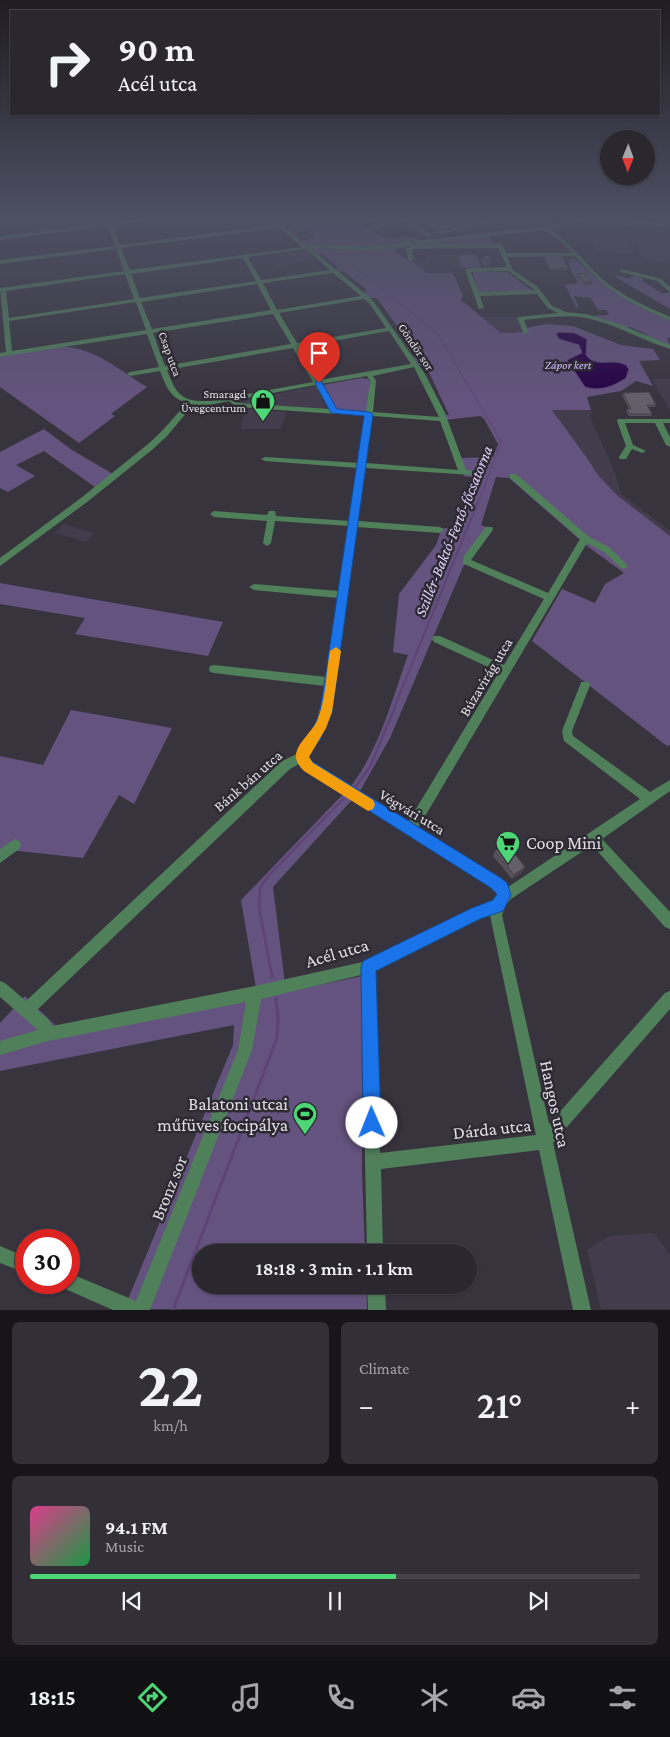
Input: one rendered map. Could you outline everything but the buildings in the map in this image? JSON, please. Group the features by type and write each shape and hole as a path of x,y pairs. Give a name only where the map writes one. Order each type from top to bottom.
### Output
{"street":[{"path":"9,354 2,289 68,280"},
{"name":"Csap utca","path":"131,280 173,393 178,398 191,402"},
{"path":"6,320 272,280"},
{"name":"Göndör sor","path":"347,280 368,297 416,365 442,419 463,472"},
{"path":"471,280 480,308"},
{"path":"524,280 539,292 550,307 565,314 606,321 670,347"},
{"path":"600,280 614,290 670,319"},
{"path":"259,282 334,412"},
{"path":"476,295 539,292"},
{"path":"0,355 368,297"},
{"path":"547,316 550,307"},
{"path":"526,333 520,318 565,314"},
{"path":"130,374 390,329"},
{"path":"73,344 83,348"},
{"path":"0,562 84,500 150,447 164,434 191,402 203,404 416,365"},
{"name":"Bánk bán utca","path":"26,1010 269,780 286,765 302,757 303,752 322,724 331,682 369,414 373,381 369,375"},
{"path":"231,399 237,405 442,419"},
{"path":"642,451 630,446 621,421 670,421"},
{"path":"658,421 670,445"},
{"path":"623,457 630,446"},
{"path":"265,458 472,473"},
{"path":"513,476 585,538 607,550 624,566"},
{"path":"214,514 272,516 440,530"},
{"path":"267,543 272,516"},
{"path":"488,529 467,558 467,562 549,597"},
{"name":"Búzavirág utca","path":"410,830 505,670 526,640 549,597 585,538"},
{"path":"254,587 344,595"},
{"path":"437,639 505,670"},
{"path":"214,669 331,682"},
{"path":"584,685 567,732 568,738 650,799"},
{"name":"Végvári utca","path":"302,757 304,763 309,767 496,883 502,888 501,901"},
{"name":"Acél utca","path":"0,1048 48,1034 255,993 368,967 501,901 670,785"},
{"path":"593,838 670,922"},
{"path":"0,858 15,845"},
{"name":"Hangos utca","path":"501,901 496,915 497,926 582,1310"},
{"path":"368,967 375,1244"},
{"path":"0,988 43,1024 48,1034"},
{"name":"Bronz sor","path":"141,1310 245,1050 255,993"},
{"name":"Dárda utca","path":"373,1162 544,1142 670,998"},
{"path":"0,1254 15,1260"},
{"path":"80,1287 135,1310"},
{"path":"376,1294 377,1310"}],"shaded area":[{"path":"482,317 517,317 523,332 501,333"},
{"path":"559,332 575,333 587,339 586,355 590,359 626,365 629,369 626,378 607,387 596,389 585,387 567,360 582,353 579,345 559,339 556,334"},
{"path":"653,379 670,379 670,411 655,385"},
{"path":"315,386 327,410 238,404 238,402"},
{"name":"Smaragd Üvegcentrum","path":"245,409 286,412 281,429 241,429"},
{"path":"552,410 593,410 590,417 615,473 621,494 670,531 670,536 618,496 598,475"},
{"path":"63,524 94,533 86,542 55,533"},
{"path":"654,1233 670,1255 670,1309 601,1309 587,1250 609,1236"}],"green space":[{"name":"Zápor kert","path":"355,280 456,280 463,296 461,300 501,333 523,332 521,329 545,324 573,326 621,345 653,349 660,360 639,361 653,386 636,381 621,391 587,397 591,410 552,410 598,475 618,496 670,536 670,745 667,746 532,641 562,589 595,603 605,584 624,573 587,546 509,478 496,477 481,525 491,529 463,567 390,738 360,791 273,887 286,992 362,976 362,1170 365,1244 192,1244 192,1294 366,1294 367,1309 124,1309 233,1045 234,1025 0,1071 0,1023 25,996 58,1028 256,988 241,900 351,786 370,756 378,739 408,655 393,652 399,594 436,545 442,528 460,529 480,478 463,476 465,473 461,458 493,457 498,444 484,419 480,416 445,420 445,415 449,415 426,366 420,366 413,357 418,355 377,298 370,298 364,292 367,290"},
{"path":"475,280 518,280 533,291 478,292"},
{"path":"576,280 599,280 643,308 670,321 670,338 667,338 670,345 630,327 628,328 592,316 609,315 606,310 598,310 591,298 574,296 579,308 576,307 565,285 578,283"},
{"path":"621,280 641,280 663,294 670,292 670,309"},
{"path":"63,347 74,348 96,355 147,387 111,414 115,416 79,443 0,387 0,356"},
{"path":"361,378 368,379 370,382 367,413 335,410 323,385"},
{"path":"44,429 72,450 113,474 95,487 44,451 16,465 35,476 8,492 0,488 0,452"},
{"path":"0,583 223,622 208,656 75,634 85,618 0,604"},
{"path":"71,710 172,728 134,804 119,795 83,858 0,849 0,756 43,765"}],"waterway":[{"name":"Szillér-Baktó-Fertő-főcsatorna","path":"371,280 438,334 501,442 478,503"},
{"name":"Szillér-Baktó-Fertő-főcsatorna","path":"394,708 478,502"},
{"name":"Szillér-Baktó-Fertő-főcsatorna","path":"356,786 370,767 395,707"},
{"name":"Szillér-Baktó-Fertő-főcsatorna","path":"271,971 259,907 260,888 269,875 343,799"},
{"name":"Szillér-Baktó-Fertő-főcsatorna","path":"271,970 272,977"},
{"name":"Szillér-Baktó-Fertő-főcsatorna","path":"173,1310 277,1038 278,1017 276,998"}],"slow traffic":[{"path":"336,651 326,712 322,724 303,752 302,757 304,763 309,767 368,805"}],"place":[{"name":"Smaragd Üvegcentrum","path":"263,422"},
{"name":"Coop Mini","path":"508,864"},
{"name":"Balatoni utcai műfüves focipálya","path":"305,1135"}],"route":[{"path":"319,383 334,412 369,414 326,712 322,724 303,752 304,763 496,883 502,888 504,895 498,906 477,913 368,967 372,1123"}]}
